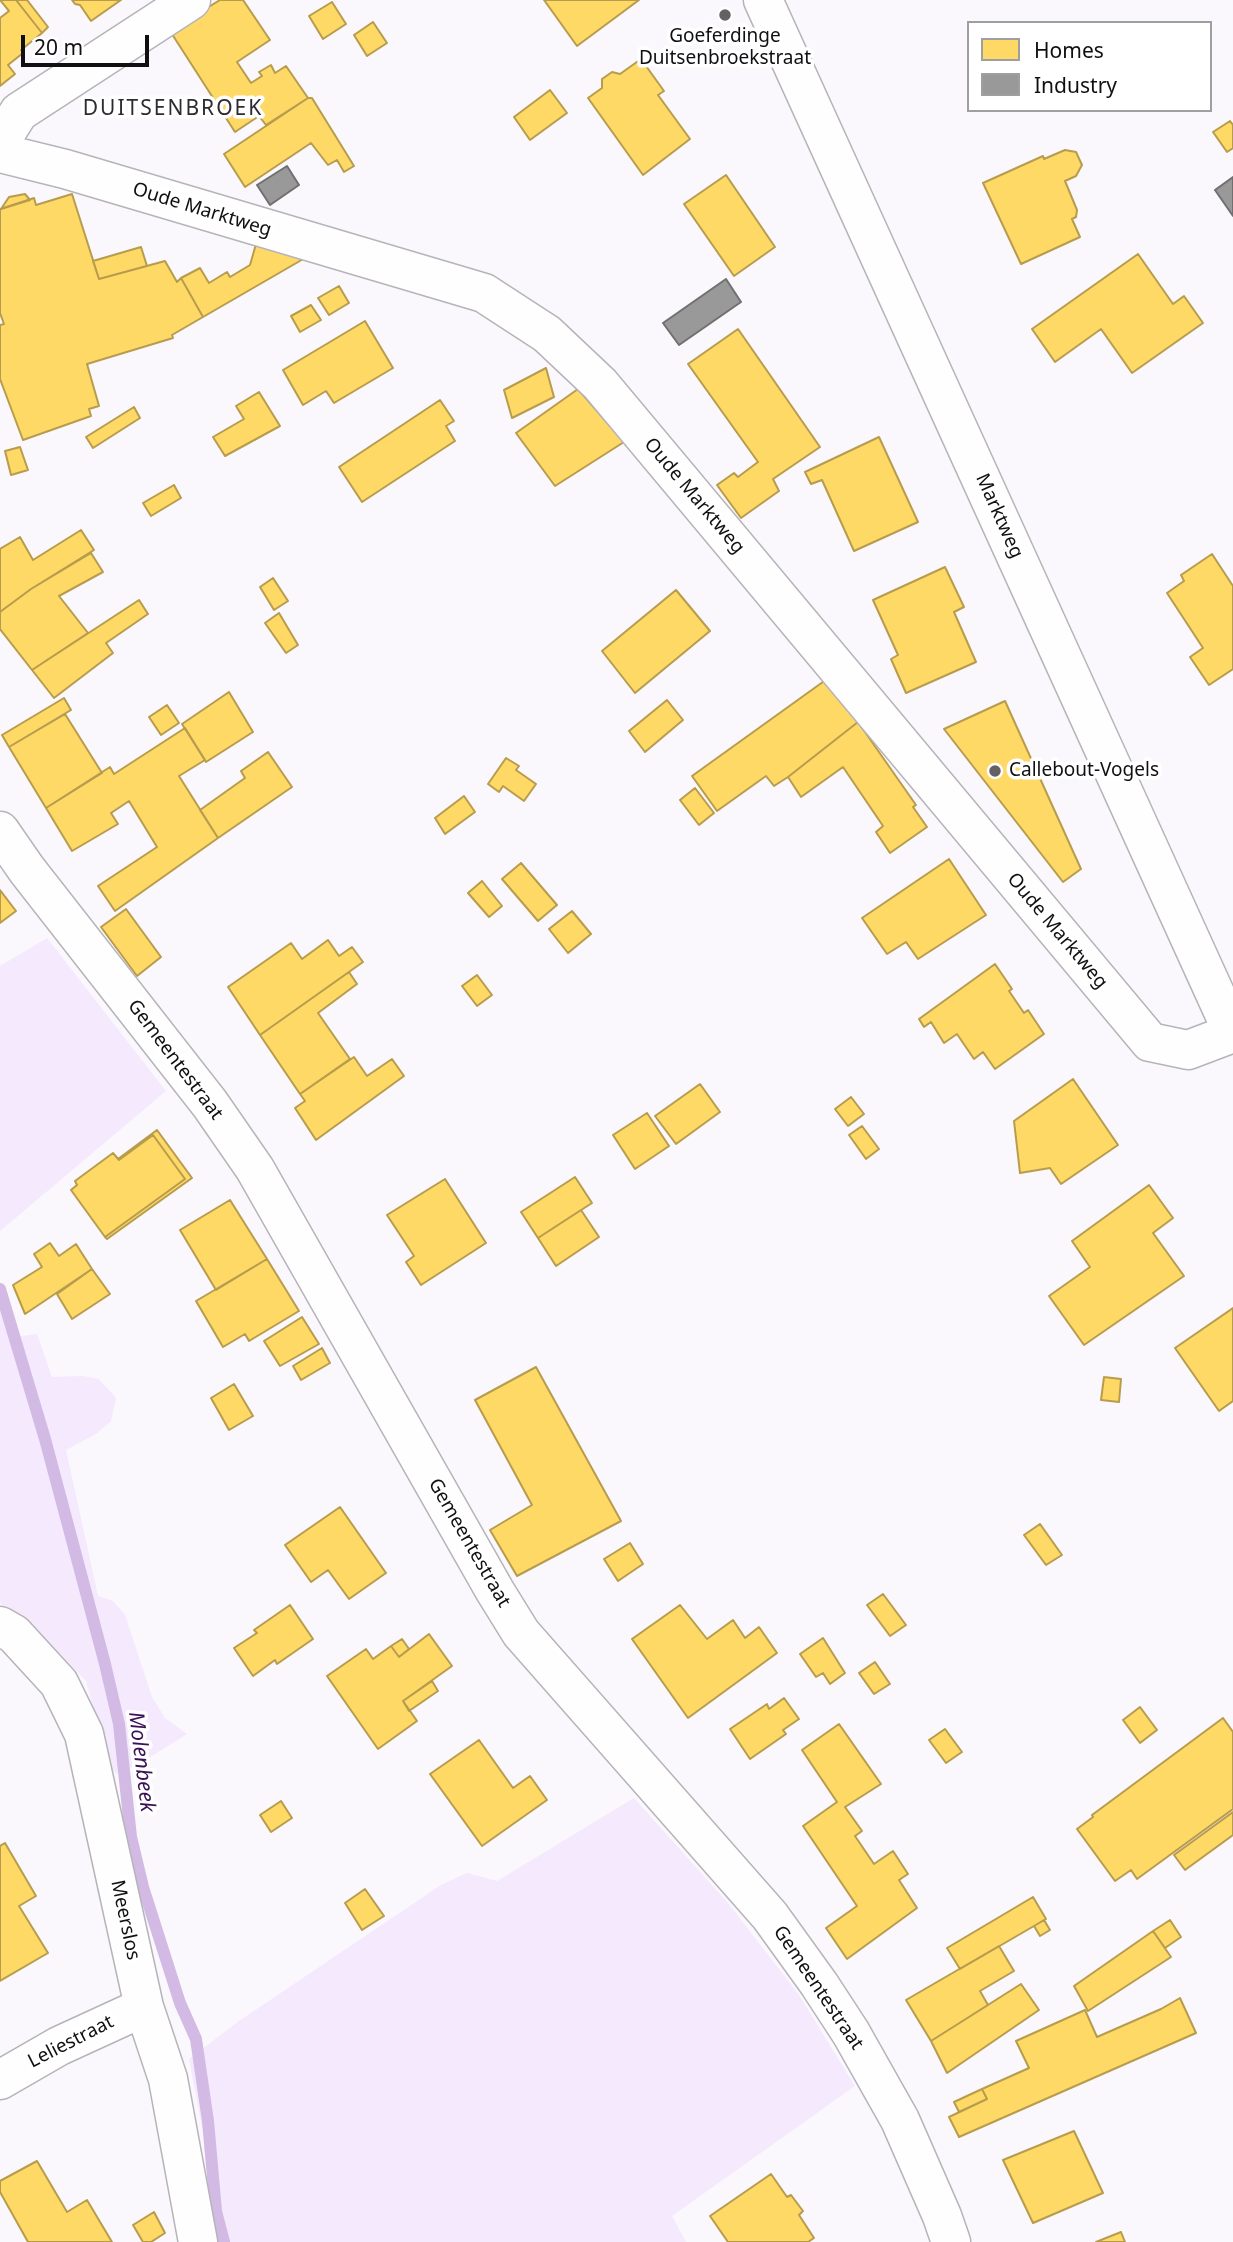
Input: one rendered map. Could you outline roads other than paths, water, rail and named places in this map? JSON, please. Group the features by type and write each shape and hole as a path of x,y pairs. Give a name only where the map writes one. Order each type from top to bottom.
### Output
{"street":[{"path":"0,142 19,112 191,0"},
{"name":"Marktweg","path":"763,0 1233,1033"},
{"name":"Oude Marktweg","path":"0,153 65,169 484,293 547,334 600,384 1150,1042 1188,1050 1233,1033"},
{"name":"Gemeentestraat","path":"0,831 27,870 210,1104 255,1169 521,1633 770,1916 820,1984 900,2120 951,2242"},
{"name":"Meerslos","path":"0,1626 14,1634 59,1683 84,1734 144,2007 168,2079 198,2242"},
{"name":"Leliestraat","path":"0,2080 59,2046 144,2007"}],"waterway":[{"name":"Molenbeek","path":"0,1289 45,1439 105,1664 119,1724 131,1837 143,1887 180,2003 196,2039 208,2121 216,2211 224,2242"}],"place":[{"name":"Goeferdinge Duitsenbroekstraat","path":"725,15"},
{"name":"Callebout-Vogels","path":"995,771"}],"district":[{"name":"DUITSENBROEK","path":"173,109"}]}
